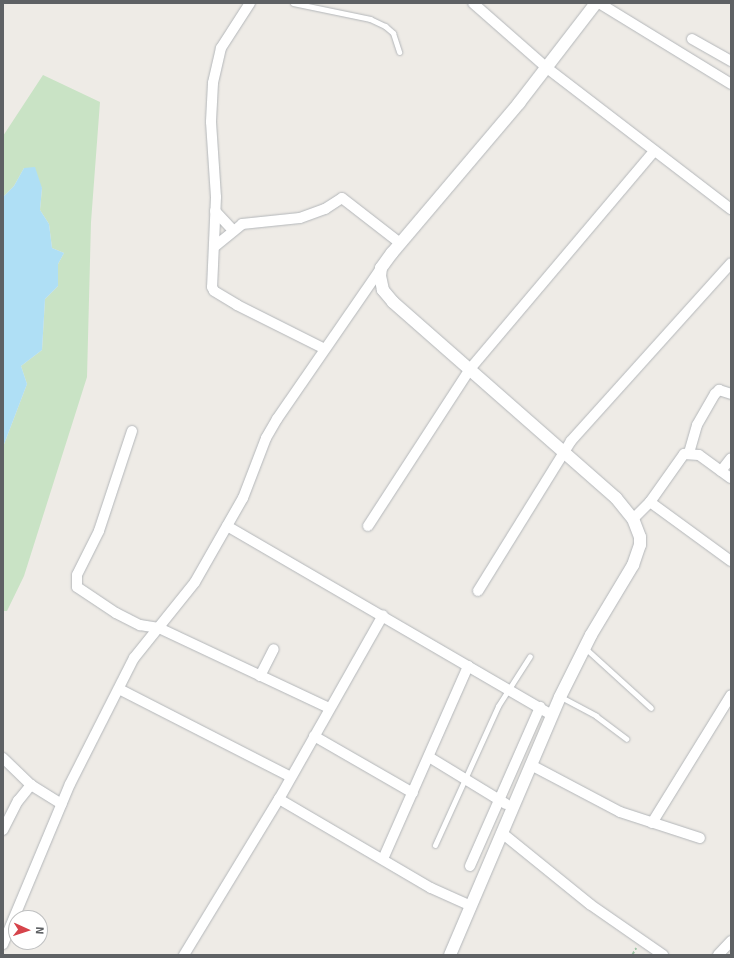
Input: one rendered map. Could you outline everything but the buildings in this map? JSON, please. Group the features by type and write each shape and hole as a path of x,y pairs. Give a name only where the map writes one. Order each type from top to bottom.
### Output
{"street":[{"path":"250,3 221,48 213,82 211,122 216,211 212,281 214,291 237,306 325,349"},
{"path":"474,3 547,68 731,209"},
{"path":"3,944 62,804 134,658 195,582 243,498 266,438 277,419 381,268 400,243 547,68 598,3 731,84"},
{"path":"692,39 731,61"},
{"path":"368,526 470,369 654,151"},
{"path":"214,248 233,230 242,224 312,215 342,198 400,243"},
{"path":"216,211 233,230"},
{"path":"478,591 555,471 564,452 589,420 731,263"},
{"path":"381,268 380,283 388,297 616,498 633,519 640,537 638,554 584,647 560,697 450,955"},
{"path":"633,519 650,502 680,459 689,453 697,424 714,394 719,390 731,394"},
{"path":"132,431 99,531 76,581 81,591 116,613 140,625 159,628 329,708"},
{"path":"689,453 699,455 731,478"},
{"path":"721,471 731,458"},
{"path":"650,502 731,561"},
{"path":"227,526 383,615 552,715"},
{"path":"184,955 279,800 329,708 383,615"},
{"path":"260,676 274,650"},
{"path":"383,859 468,666"},
{"path":"119,689 291,777"},
{"path":"652,823 731,694"},
{"path":"470,866 501,800 540,708"},
{"path":"314,736 413,793"},
{"path":"429,757 513,808"},
{"path":"3,758 31,784 62,804"},
{"path":"531,765 605,805 652,823 700,838"},
{"path":"3,830 18,801 31,784"},
{"path":"279,800 437,891 471,906"},
{"path":"502,833 591,905 663,955"},
{"path":"718,955 731,941"}],"lane":[{"path":"293,3 370,20 385,26 393,33 399,52"},
{"path":"584,647 651,708"},
{"path":"435,845 498,706 530,656"},
{"path":"560,697 596,716 626,739"}],"green space":[{"path":"43,75 100,102 91,222 87,377 24,576 7,611 3,611 3,447 27,384 21,366 42,350 45,299 58,286 58,264 64,253 52,248 49,224 40,210 42,188 24,168 14,186 3,197 3,136"}],"water":[{"path":"35,167 42,188 40,210 49,224 52,248 64,253 58,264 58,286 45,299 42,350 21,366 27,384 3,447 3,197 14,186 24,168"}]}
